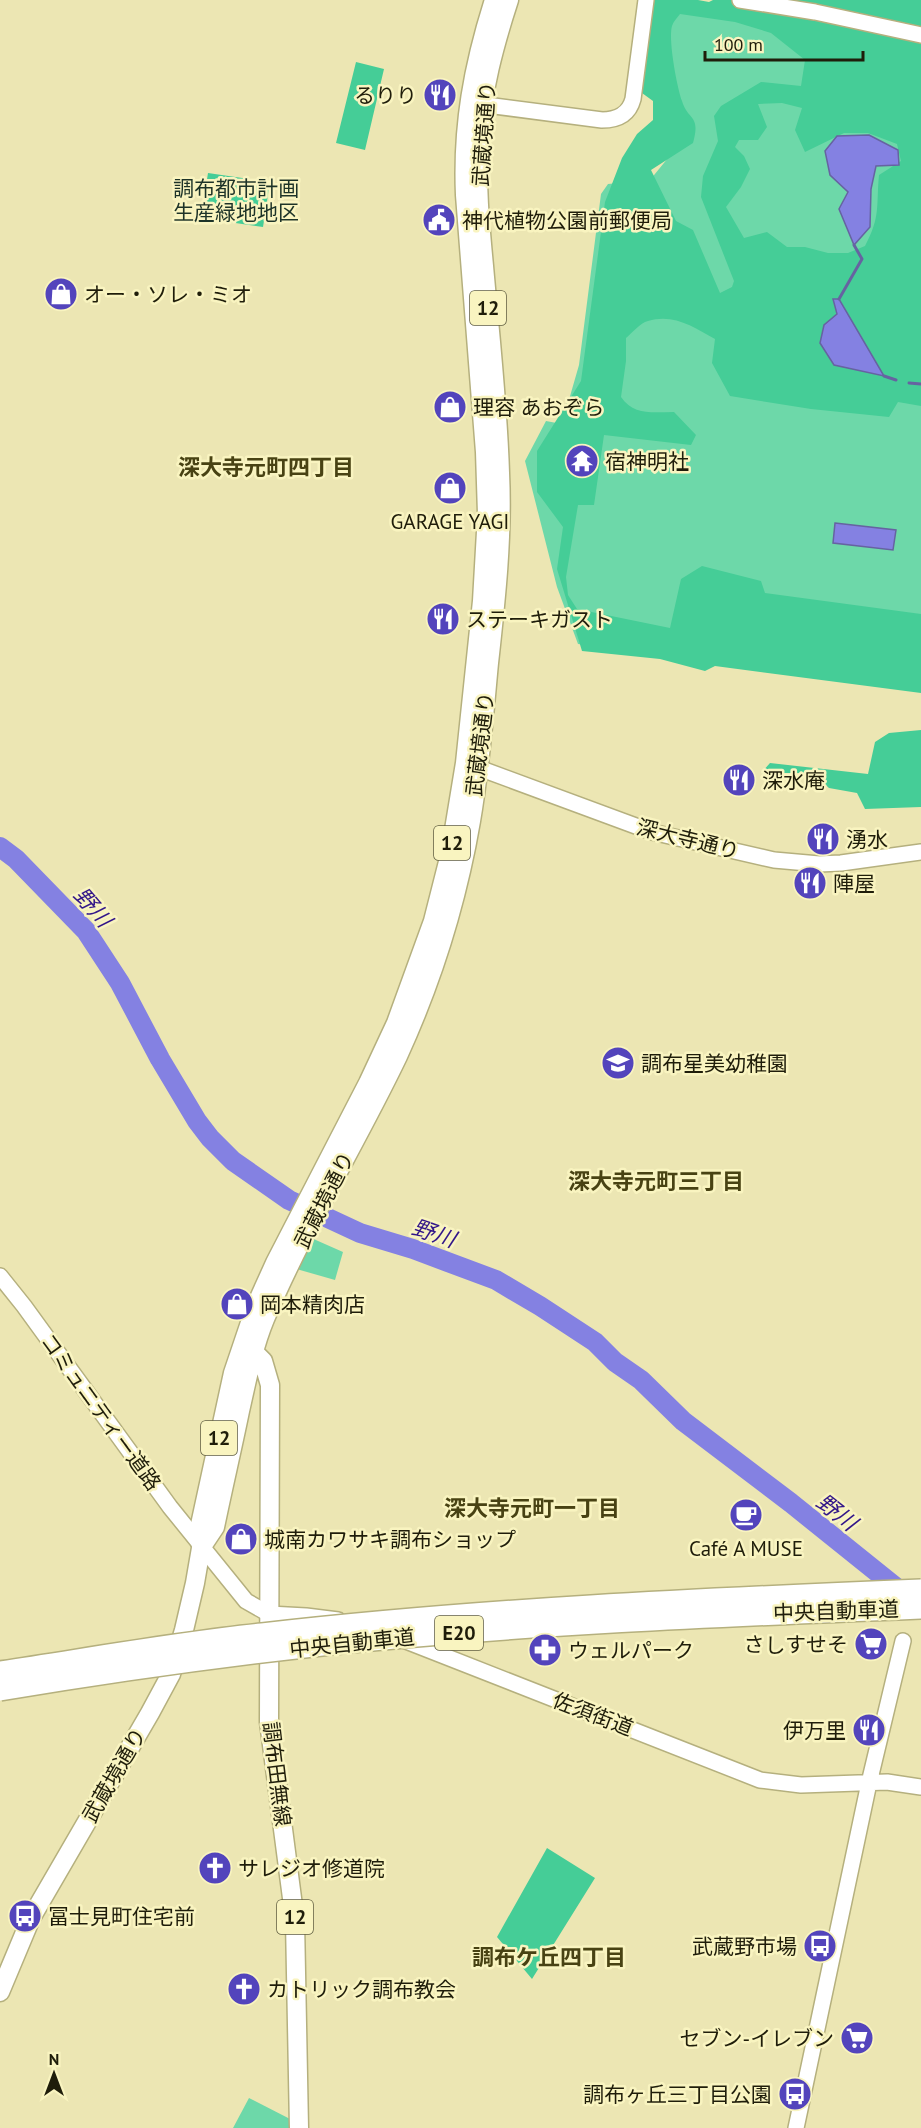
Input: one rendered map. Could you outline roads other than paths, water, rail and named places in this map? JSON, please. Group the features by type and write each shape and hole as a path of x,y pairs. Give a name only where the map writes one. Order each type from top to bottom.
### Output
{"highway":[{"name":"中央自動車道","path":"0,1672 265,1624 921,1590"},
{"name":"中央自動車道","path":"0,1690 186,1661 324,1645 497,1630 688,1618 921,1608"},
{"path":"0,1662 265,1624"}],"main road":[{"name":"武蔵境通り","path":"201,1548 215,1527 254,1352 304,1224 401,1012 433,921 472,765 497,580 501,491 499,439 480,208 476,104 477,59 494,0"},
{"name":"武蔵境通り","path":"321,1190 387,1077 414,1018 433,968 455,893 467,841 487,514 486,461 466,206 464,151 476,104 509,0"},
{"path":"466,206 471,176 471,150 474,146 478,146"},
{"path":"433,921 442,909 448,893 455,893"},
{"name":"武蔵境通り","path":"0,1992 36,1910 171,1674 184,1630 201,1548 200,1525 233,1373 262,1290 304,1224"},
{"name":"12","path":"248,1331 254,1352 263,1361 270,1385 265,1624"},
{"name":"調布田無線","path":"265,1624 271,1744 295,1921 299,2128"}],"street":[{"path":"476,104 603,120 622,116 630,108 633,99 646,0"},
{"path":"740,0 815,12 921,35"},
{"name":"深大寺通り","path":"472,765 652,832 774,860 819,864 842,863 921,852"},
{"name":"コミュニティー道路","path":"0,1276 201,1548 265,1624"},
{"name":"佐須街道","path":"265,1624 306,1616 338,1620 386,1634 760,1780 801,1785 901,1783 921,1787"},
{"path":"796,2128 869,1783 903,1641"}],"waterway":[{"path":"839,299 862,259 854,245"},
{"path":"884,376 896,380"},
{"path":"909,383 921,384"},
{"name":"野川","path":"0,847 16,859 86,931 120,983 160,1059 197,1121 233,1161 289,1200 360,1233 413,1249 496,1280 540,1306 595,1342 615,1362 641,1380 683,1421 791,1503 908,1597"}],"place":[{"name":"るりり","path":"440,95"},
{"name":"神代植物公園前郵便局","path":"439,220"},
{"name":"オー・ソレ・ミオ","path":"61,294"},
{"name":"理容 あおぞら","path":"450,407"},
{"name":"宿神明社","path":"582,461"},
{"name":"GARAGE YAGI","path":"450,488"},
{"name":"ステーキガスト","path":"443,619"},
{"name":"深水庵","path":"739,780"},
{"name":"湧水","path":"823,839"},
{"name":"陣屋","path":"810,883"},
{"name":"調布星美幼稚園","path":"618,1063"},
{"name":"岡本精肉店","path":"237,1304"},
{"name":"Café A MUSE","path":"746,1515"},
{"name":"城南カワサキ調布ショップ","path":"241,1539"},
{"name":"さしすせそ","path":"871,1644"},
{"name":"ウェルパーク","path":"545,1650"},
{"name":"伊万里","path":"869,1730"},
{"name":"サレジオ修道院","path":"215,1868"},
{"name":"冨士見町住宅前","path":"25,1916"},
{"name":"武蔵野市場","path":"820,1946"},
{"name":"カトリック調布教会","path":"244,1989"},
{"name":"セブン-イレブン","path":"857,2038"},
{"name":"調布ヶ丘三丁目公園","path":"795,2094"}],"district":[{"name":"深大寺元町四丁目","path":"266,467"},
{"name":"深大寺元町三丁目","path":"656,1181"},
{"name":"深大寺元町一丁目","path":"532,1508"},
{"name":"調布ケ丘四丁目","path":"549,1957"}],"park label":[{"name":"調布都市計画 生産緑地地区","path":"236,200"}]}
